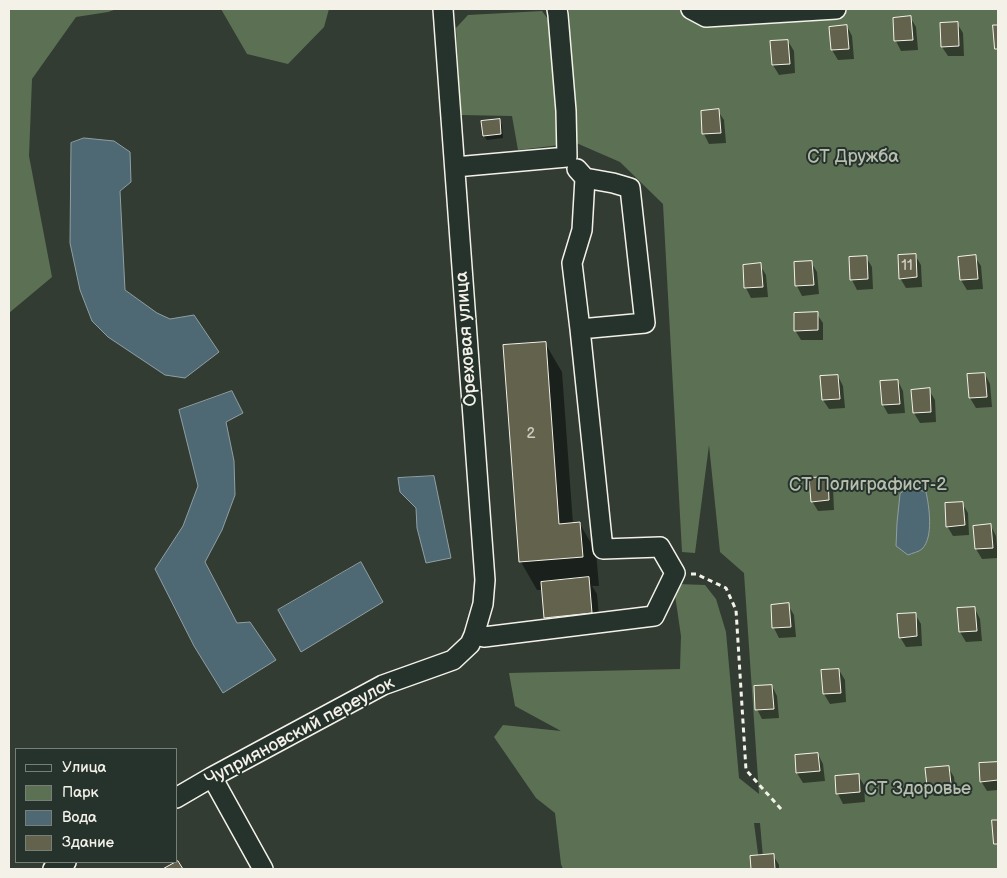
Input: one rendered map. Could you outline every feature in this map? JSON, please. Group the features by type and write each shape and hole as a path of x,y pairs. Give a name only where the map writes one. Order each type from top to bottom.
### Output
{"street":[{"name":"Ореховая улица","path":"443,9 485,580 483,604 474,634 470,644 453,660"},
{"path":"557,9 566,111 567,157 585,178 630,188 645,323 580,329"},
{"path":"698,13 836,9"},
{"path":"455,167 567,157"},
{"path":"474,634 484,636 654,616 675,573 660,548 604,549 572,263 582,230 585,178"},
{"name":"Чуприяновский переулок","path":"178,797 383,685 453,660"},
{"path":"212,777 263,869"}],"path":[{"path":"675,573 696,574 726,588 736,610 746,770 781,809"}],"green space":[{"path":"9,9 117,9 76,17 32,79 29,156 52,277 9,313"},
{"path":"221,9 329,9 324,27 288,64 247,54"},
{"path":"569,9 682,9 696,16 696,9 998,9 998,869 764,869 760,823 754,823 760,869 563,869 555,813 536,798 494,737 503,725 561,731 515,706 509,673 680,669 681,636 675,595 677,584 705,585 716,599 726,632 739,778 759,794 744,573 720,552 709,445 695,553 682,552 663,204 620,162 574,142"},
{"path":"542,11 553,26 560,145 518,150 512,116 461,115 456,28 468,15"}],"water":[{"path":"84,138 114,141 130,152 131,182 120,191 125,290 157,313 170,319 194,315 219,352 185,378 165,375 108,337 92,321 80,290 70,243 71,143"},
{"path":"232,391 243,413 226,422 234,461 235,495 222,530 205,562 237,623 250,622 276,660 223,693 194,646 155,569 183,526 198,486 179,410"},
{"path":"434,476 451,558 426,563 417,528 416,508 400,492 398,478"},
{"path":"909,487 926,492 930,521 926,544 921,550 908,555 896,546 900,494"},
{"path":"361,562 383,602 301,652 278,610"}],"building":[{"path":"911,16 913,40 894,41 893,18"},
{"path":"958,22 959,46 941,47 940,23"},
{"path":"847,25 849,49 831,50 829,27"},
{"path":"993,25 998,25 998,49 995,49"},
{"path":"788,40 790,64 772,65 770,41"},
{"path":"719,109 721,133 702,134 701,111"},
{"path":"500,119 501,134 483,136 481,121"},
{"path":"916,254 917,277 899,279 898,255"},
{"path":"976,255 978,279 960,280 958,257"},
{"path":"867,256 868,279 850,280 849,257"},
{"path":"812,261 814,285 795,286 794,262"},
{"path":"761,263 763,287 744,288 743,265"},
{"path":"818,312 818,330 794,331 794,313"},
{"path":"546,342 559,524 580,522 583,557 519,562 503,345"},
{"path":"985,373 987,397 969,398 967,374"},
{"path":"838,375 840,399 822,400 820,376"},
{"path":"898,380 900,404 882,405 880,381"},
{"path":"930,388 931,412 913,413 911,390"},
{"path":"828,477 829,500 811,502 809,478"},
{"path":"963,502 965,525 946,527 945,503"},
{"path":"991,524 993,548 975,549 973,526"},
{"path":"589,577 592,613 544,618 541,582"},
{"path":"789,603 791,627 772,628 771,605"},
{"path":"975,607 977,631 959,632 957,608"},
{"path":"916,613 917,636 899,638 897,614"},
{"path":"839,669 841,693 823,694 821,670"},
{"path":"772,685 774,709 755,710 754,686"},
{"path":"818,753 820,771 796,773 795,755"},
{"path":"998,762 998,780 980,782 979,763"},
{"path":"949,766 951,784 927,786 925,768"},
{"path":"859,774 860,792 836,794 835,776"},
{"path":"992,820 998,820 998,844 994,844"},
{"path":"774,854 775,869 751,869 750,856"},
{"path":"178,861 183,869 163,869 178,863"}],"park label":[{"name":"СТ Дружба","path":"853,157"},
{"name":"СТ Полиграфист-2","path":"868,485"},
{"name":"СТ Здоровье","path":"918,789"}]}
